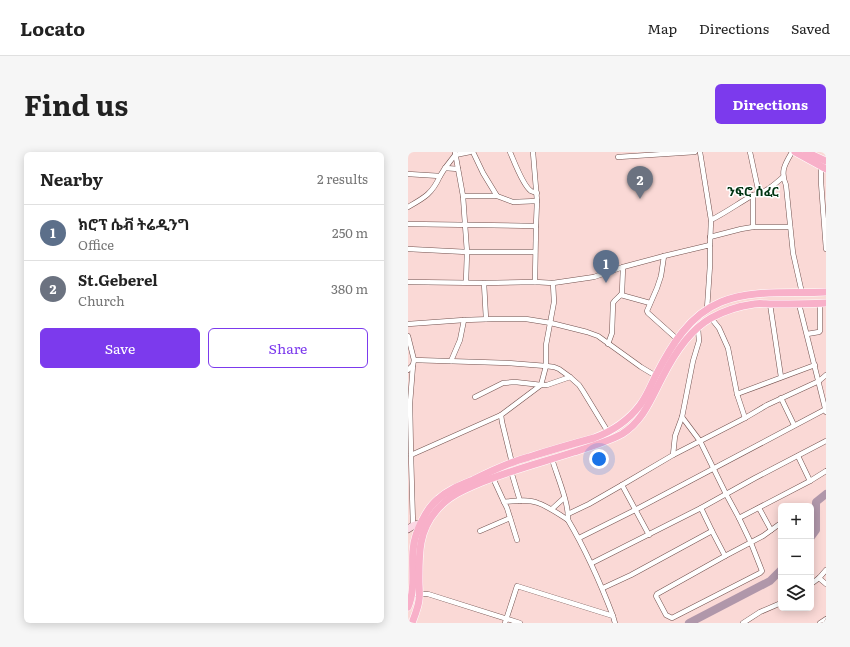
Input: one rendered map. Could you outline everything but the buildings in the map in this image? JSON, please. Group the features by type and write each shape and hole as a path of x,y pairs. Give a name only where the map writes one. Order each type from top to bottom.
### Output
{"main road":[{"path":"795,152 824,165"},
{"path":"809,153 824,165"},
{"path":"417,526 432,505 445,493 512,463 594,438 617,427 637,409 677,339 687,326 707,309 741,296 826,292"},
{"path":"417,526 450,498 473,486 511,471 597,445 621,434 633,425 641,416 684,341 711,318 728,310 755,304 823,303"},
{"path":"408,607 413,594 422,537 417,526"},
{"path":"412,623 418,608 413,594"}],"street":[{"path":"408,207 423,198 432,190 455,154 471,152 497,196"},
{"path":"510,152 526,185 532,192 537,193"},
{"path":"533,152 537,193 535,282"},
{"path":"618,157 695,152"},
{"path":"700,152 711,220 707,309"},
{"path":"750,152 759,194"},
{"path":"792,152 786,163 783,177 786,185 793,253 802,293"},
{"path":"455,154 465,225 466,282"},
{"path":"824,165 821,182 826,249"},
{"path":"445,168 458,169"},
{"path":"408,174 440,176"},
{"path":"711,220 753,196 767,190 783,177"},
{"path":"462,196 497,196 513,202 537,201"},
{"path":"753,196 753,227"},
{"path":"408,224 536,226"},
{"path":"710,237 753,227 790,227"},
{"path":"408,282 553,283 594,277 623,267 710,245"},
{"path":"408,249 466,252 536,252"},
{"path":"664,256 661,276 648,308 648,313 677,339"},
{"path":"608,344 612,332 612,303 621,295 623,267"},
{"path":"484,283 486,319"},
{"path":"411,455 501,415 541,386 546,366 546,345 554,302 553,283"},
{"path":"621,295 650,303"},
{"path":"807,334 820,331 823,303"},
{"path":"770,304 781,377"},
{"path":"579,538 635,510 794,425 826,410 799,304"},
{"path":"711,318 719,328 728,348 737,394 745,418"},
{"path":"408,324 486,319 526,319 551,323 598,336 656,376"},
{"path":"451,361 460,340 464,320"},
{"path":"673,455 675,436 682,417 693,361 699,340 698,328"},
{"path":"408,336 414,360 410,403 410,487 417,526"},
{"path":"414,360 554,367 570,377 584,391 608,432"},
{"path":"408,370 413,365"},
{"path":"737,394 815,365"},
{"path":"568,514 589,504 673,455 745,418 766,405 818,381 826,375"},
{"path":"475,397 503,384 515,382 541,386 554,384 570,377"},
{"path":"781,398 794,425"},
{"path":"501,415 512,463"},
{"path":"682,417 700,441 751,543 762,571 672,618 666,616 656,596 657,594 751,543 778,525"},
{"path":"592,563 701,508 826,441"},
{"path":"798,456 810,481"},
{"path":"552,459 564,498 568,520"},
{"path":"511,471 520,501"},
{"path":"739,518 826,471"},
{"path":"493,478 507,508 517,540"},
{"path":"622,485 649,535"},
{"path":"552,509 564,498"},
{"path":"504,502 537,502 552,509 568,520 592,563 603,588 615,623"},
{"path":"701,508 725,556"},
{"path":"759,508 771,530"},
{"path":"480,532 510,518"},
{"path":"603,588 632,575 712,531"},
{"path":"814,582 826,570"},
{"path":"819,578 826,584"},
{"path":"505,621 517,586 613,616"},
{"path":"413,594 428,594 505,621 520,623"},
{"path":"743,623 760,612 778,604"},
{"path":"820,623 826,619"}],"waterway":[{"path":"814,533 816,530 816,502 826,494"},
{"path":"689,623 770,581 778,573"}],"place":[{"name":"St.Geberel","path":"640,199"},
{"name":"ክሮፕ ሴቭ ትሬዲንግ","path":"606,283"}],"district":[{"name":"ንፍሮ ሰፈር","path":"753,190"}]}
